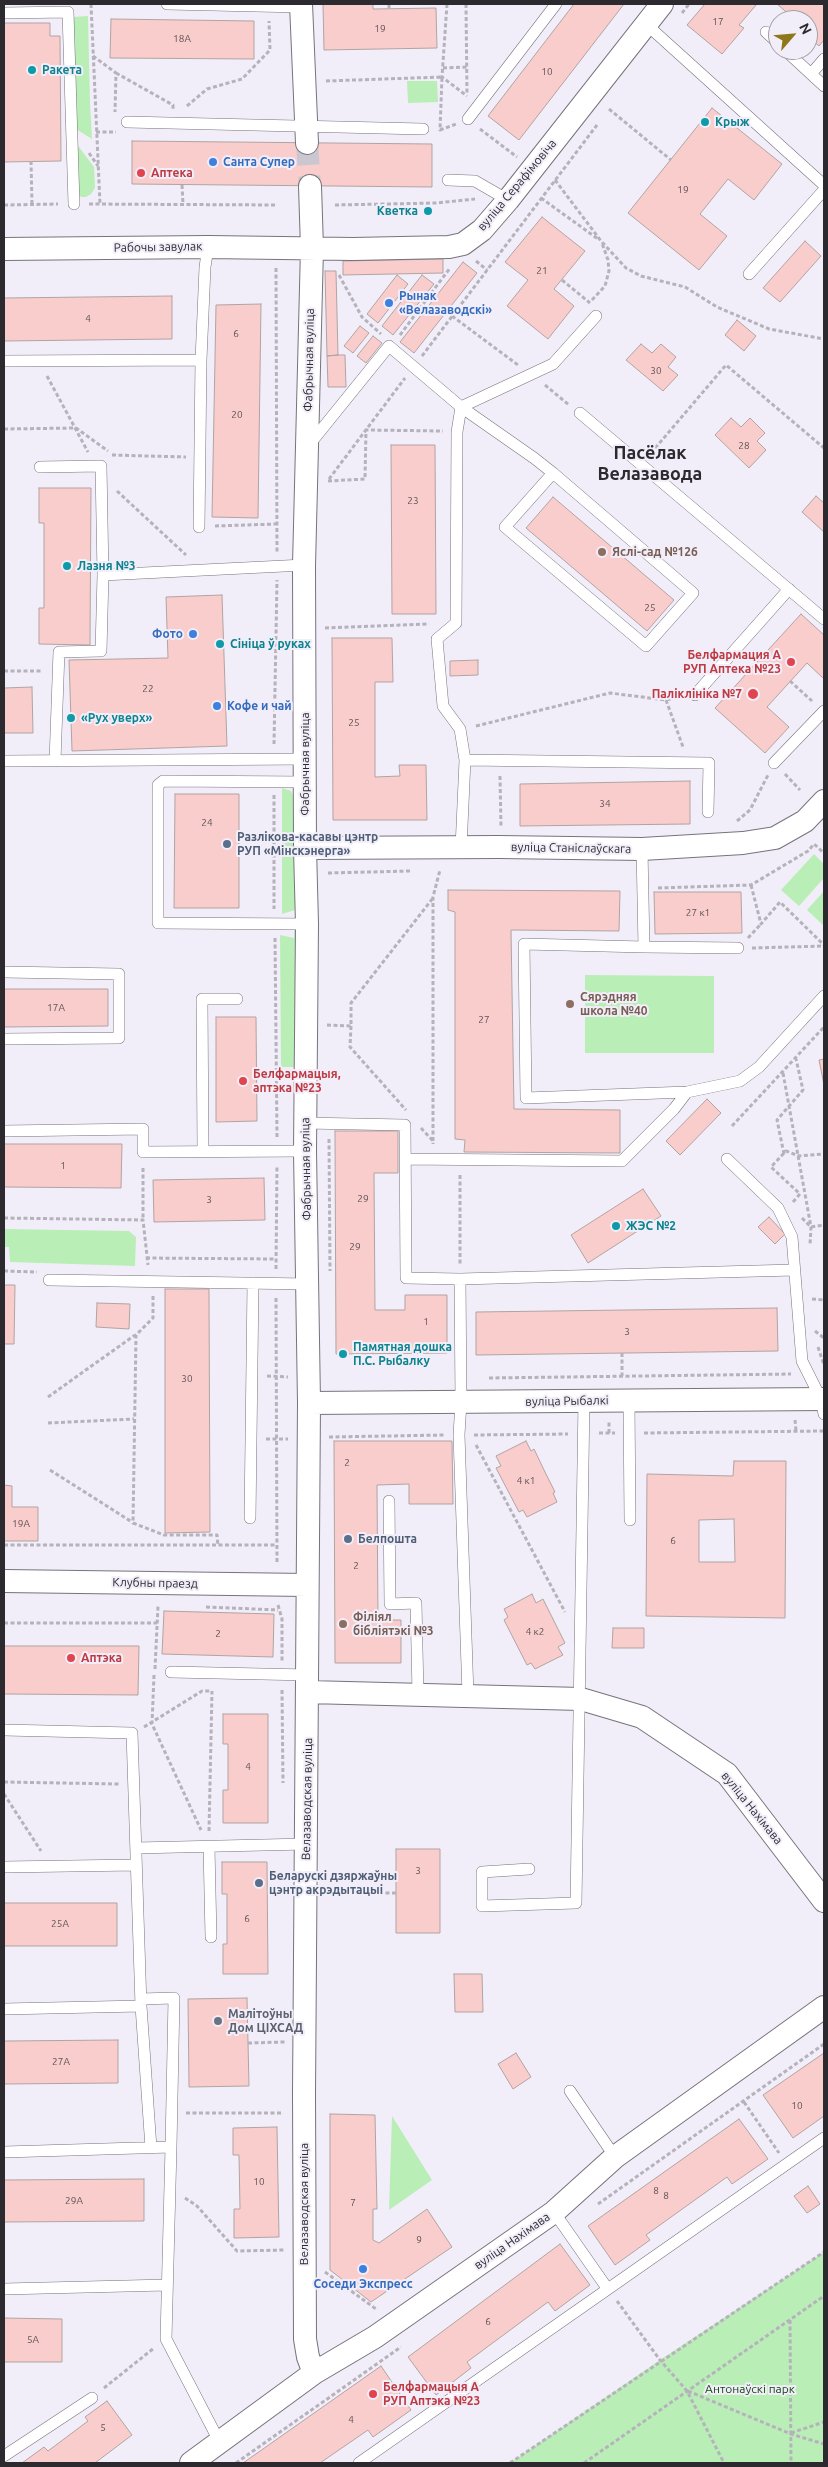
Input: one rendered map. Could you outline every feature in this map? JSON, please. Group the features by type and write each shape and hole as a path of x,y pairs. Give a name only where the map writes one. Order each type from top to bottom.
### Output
{"street":[{"name":"вуліца Серафімовіча","path":"312,248 449,247 463,244 482,230 654,32 662,4"},
{"path":"301,5 307,134"},
{"name":"Фабрычная вуліца","path":"309,1404 305,1151 308,924 305,848 304,565 312,248 310,186"},
{"name":"Рабочы завулак","path":"4,249 208,246 312,248"},
{"name":"вуліца Станіслаўскага","path":"305,848 642,849 743,843 775,838 805,821 824,801"},
{"name":"вуліца Рыбалкі","path":"309,1404 629,1400 823,1404"},
{"name":"Велазаводская вуліца","path":"309,1404 304,2093 305,2339 308,2357 314,2373"},
{"name":"Клубны праезд","path":"4,1582 307,1585"},
{"name":"вуліца Нахімава","path":"308,1683 418,1694 581,1699 642,1718 727,1774 824,1901"},
{"name":"вуліца Нахімава","path":"191,2463 314,2373 375,2337 554,2212 616,2157 824,2007"}],"lane":[{"path":"167,4 301,5"},
{"path":"468,120 556,4"},
{"path":"4,13 68,12 74,204"},
{"path":"654,32 824,185"},
{"path":"811,74 824,59"},
{"path":"796,60 824,86"},
{"path":"127,122 173,123 307,134 422,129"},
{"path":"448,180 475,181 508,200"},
{"path":"749,274 824,190"},
{"path":"199,527 201,360 205,267 208,246"},
{"path":"461,407 553,364 596,316"},
{"path":"307,448 389,346 461,407 552,473 694,593 646,646 505,527 552,473"},
{"path":"4,361 201,360"},
{"path":"461,407 457,432 456,624 437,638 443,706 460,729 465,760 461,848"},
{"path":"580,413 824,619"},
{"path":"40,467 101,466 103,576 101,651 59,652 55,761"},
{"path":"103,576 204,572 304,565"},
{"path":"695,694 789,589"},
{"path":"774,763 824,711"},
{"path":"4,761 306,759"},
{"path":"465,760 709,763 708,812"},
{"path":"306,782 163,781 158,785 158,923 308,924"},
{"path":"642,849 644,947"},
{"path":"738,948 524,944 526,1098 687,1092 740,1081 759,1067 824,996"},
{"path":"4,972 119,974 119,1038 4,1039"},
{"path":"204,1151 202,999 237,999"},
{"path":"405,1159 622,1161 674,1110 687,1092"},
{"path":"305,1123 405,1125 406,1278 460,1279 794,1270"},
{"path":"4,1131 143,1129 143,1152 305,1151"},
{"path":"727,1159 778,1208 792,1237 802,1361 823,1404"},
{"path":"460,1279 461,1402 458,1435 468,1695"},
{"path":"49,1280 308,1284"},
{"path":"250,1518 252,1283"},
{"path":"629,1400 630,1520"},
{"path":"529,1869 482,1872 482,1906 576,1903 582,1643 584,1401"},
{"path":"390,1501 390,1604 416,1603 418,1694"},
{"path":"171,1672 308,1683"},
{"path":"4,1730 132,1732 141,2002 151,2148"},
{"path":"136,1848 306,1844"},
{"path":"209,1847 211,1937"},
{"path":"4,1867 136,1865"},
{"path":"4,2009 141,2002 174,1998 166,2338 219,2441"},
{"path":"570,2091 616,2157"},
{"path":"359,2463 824,2138"},
{"path":"4,2152 171,2147"},
{"path":"554,2212 608,2288"},
{"path":"4,2289 167,2285"},
{"path":"5,2459 92,2398"}],"path":[{"path":"91,4 100,204"},
{"path":"447,4 440,130 468,120"},
{"path":"466,4 468,120"},
{"path":"654,32 690,4"},
{"path":"187,106 208,89 242,79 270,50 268,6"},
{"path":"93,56 116,73 173,105 173,123"},
{"path":"443,68 467,67"},
{"path":"115,132 116,73"},
{"path":"317,81 442,77 468,96 477,107"},
{"path":"325,490 328,481 366,430 615,102"},
{"path":"609,109 671,160"},
{"path":"468,120 517,157"},
{"path":"31,162 32,204"},
{"path":"556,180 602,241 626,268 640,276 685,287 717,307 769,330 824,339"},
{"path":"182,185 183,204"},
{"path":"541,198 602,241 608,260 609,271 605,286 584,310"},
{"path":"335,205 436,203"},
{"path":"4,205 275,205"},
{"path":"471,257 487,270"},
{"path":"389,346 455,261"},
{"path":"274,758 277,566 276,266"},
{"path":"339,275 362,317 386,338 389,346"},
{"path":"562,280 590,303"},
{"path":"38,360 89,454"},
{"path":"641,465 726,365 824,448"},
{"path":"366,430 457,432"},
{"path":"328,481 366,479 366,430"},
{"path":"106,455 200,457"},
{"path":"199,527 277,524"},
{"path":"322,628 456,624"},
{"path":"4,672 59,671"},
{"path":"790,681 824,711"},
{"path":"460,729 610,693 666,700 688,763"},
{"path":"732,826 750,810 774,763 800,790"},
{"path":"274,782 277,1151 275,1259 277,1585"},
{"path":"643,888 751,885 808,851 814,844 824,853"},
{"path":"433,1140 433,897 440,870"},
{"path":"751,885 761,924"},
{"path":"327,1025 351,1026 351,1003 433,897"},
{"path":"738,948 780,902 824,945"},
{"path":"738,948 824,945"},
{"path":"732,1126 823,1029"},
{"path":"784,1154 777,1120 803,1090 796,1058"},
{"path":"783,1073 811,1227 810,1254"},
{"path":"805,1194 800,1194 770,1166 786,1151 799,1156 824,1154"},
{"path":"48,1397 136,1334 153,1318 152,1282 146,1258 143,1220 143,1152"},
{"path":"789,1206 800,1194"},
{"path":"800,1217 811,1227"},
{"path":"4,1218 143,1220"},
{"path":"811,1227 823,1224"},
{"path":"146,1258 275,1259"},
{"path":"4,1271 14,1271"},
{"path":"809,1298 824,1300"},
{"path":"813,1329 824,1338"},
{"path":"133,1523 136,1334"},
{"path":"622,1353 622,1376"},
{"path":"48,1423 134,1419"},
{"path":"582,1643 471,1435 824,1431"},
{"path":"251,1439 458,1435"},
{"path":"50,1470 133,1523 164,1535 217,1535 218,1546"},
{"path":"4,1545 276,1545"},
{"path":"167,1606 158,1606 152,1724 209,1847"},
{"path":"204,1607 278,1610"},
{"path":"4,1623 157,1623"},
{"path":"272,1691 308,1683"},
{"path":"132,1732 152,1724 202,1691 222,1691"},
{"path":"209,1847 212,1691"},
{"path":"4,1782 134,1784"},
{"path":"4,1794 51,1866"},
{"path":"322,1893 396,1893"},
{"path":"248,2043 286,2042"},
{"path":"597,2204 824,2044"},
{"path":"744,2102 787,2164"},
{"path":"172,2113 286,2113"},
{"path":"170,2189 197,2206 237,2251 287,2250"},
{"path":"510,2463 660,2360 824,2252"},
{"path":"608,2288 660,2360 687,2391 724,2463"},
{"path":"584,2463 824,2296"},
{"path":"790,2320 791,2463"},
{"path":"92,2398 166,2338"},
{"path":"236,2463 249,2456 402,2347"},
{"path":"687,2391 791,2434 824,2444"},
{"path":"791,2434 824,2422"}],"green space":[{"path":"88,16 92,139 76,129 73,17"},
{"path":"407,81 437,81 438,102 408,103"},
{"path":"76,143 94,167 95,188 86,197 81,197 78,194"},
{"path":"282,788 291,791 295,799 297,1067 281,1067 280,935 294,938 295,910 282,914"},
{"path":"814,854 824,864 824,878 799,906 781,890"},
{"path":"824,891 824,926 807,910"},
{"path":"585,975 714,976 714,1053 585,1053"},
{"path":"4,1229 129,1231 136,1237 135,1266 10,1262 9,1247 4,1247"},
{"path":"392,2116 432,2180 389,2210"},
{"name":"Антонаўскі парк","path":"824,2252 824,2463 510,2463 660,2360"}],"building":[{"path":"323,4 373,4 373,9 436,8 437,48 324,50"},
{"path":"574,4 624,4 519,140 488,116"},
{"path":"705,4 757,4 739,25 744,28 722,54 687,25"},
{"path":"777,4 824,4 824,40 819,46 818,10 784,10"},
{"path":"111,19 254,21 254,59 110,58"},
{"name":"Ракета","path":"4,23 50,23 50,36 60,36 61,161 4,162"},
{"path":"712,108 782,164 754,200 728,179 700,214 727,236 699,270 628,213"},
{"path":"132,141 432,144 432,187 132,184"},
{"path":"542,217 585,251 554,289 574,306 548,339 507,306 528,280 505,262"},
{"path":"805,241 821,256 780,302 763,288"},
{"path":"443,259 443,273 343,275 343,261"},
{"path":"463,262 477,273 414,353 400,342"},
{"path":"325,271 336,271 338,355 327,356"},
{"path":"397,275 408,284 378,323 367,314"},
{"path":"422,275 434,284 393,335 382,326"},
{"path":"172,296 172,339 4,341 4,298"},
{"path":"261,304 258,518 212,517 216,305"},
{"path":"737,320 756,336 744,351 725,335"},
{"path":"360,326 369,333 353,353 344,346"},
{"path":"373,336 382,343 366,363 357,356"},
{"path":"641,344 652,353 661,344 676,357 668,367 678,375 663,391 626,360"},
{"path":"345,355 346,387 328,387 327,356"},
{"path":"731,418 741,427 750,418 765,433 757,441 766,450 749,468 715,435"},
{"path":"391,445 435,445 436,614 392,614"},
{"name":"Лазня №3","path":"39,488 91,488 90,645 39,644 39,608 44,608 44,523 39,523"},
{"path":"816,496 824,503 824,532 802,512"},
{"path":"553,497 674,600 647,631 526,528"},
{"path":"222,595 227,746 72,751 69,660 168,658 166,597"},
{"name":"Паліклініка №7","path":"801,614 824,635 824,679 807,663 767,707 789,727 765,753 715,708"},
{"path":"332,638 392,638 393,682 375,682 375,777 400,776 399,765 426,765 427,820 333,820"},
{"path":"478,660 478,675 450,676 450,661"},
{"path":"32,687 33,733 4,733 4,688"},
{"path":"690,781 690,824 520,826 520,784"},
{"path":"175,794 239,794 239,908 174,908"},
{"path":"448,890 620,891 619,931 511,930 514,1109 620,1110 620,1153 464,1152 465,1140 455,1139 455,912 448,910"},
{"path":"654,892 741,892 742,933 655,934"},
{"path":"4,989 108,989 108,1026 4,1027"},
{"path":"216,1017 256,1017 257,1121 216,1122"},
{"path":"824,1059 824,1085 819,1060"},
{"path":"707,1099 721,1113 680,1155 666,1141"},
{"path":"335,1131 398,1131 398,1173 374,1173 375,1310 405,1310 405,1295 447,1295 447,1353 336,1354"},
{"path":"4,1144 122,1144 121,1188 4,1187"},
{"path":"264,1178 265,1220 154,1222 153,1180"},
{"name":"ЖЭС №2","path":"643,1189 661,1216 588,1263 571,1235"},
{"path":"769,1217 785,1234 775,1244 758,1227"},
{"path":"4,1285 15,1285 14,1344 4,1344"},
{"path":"165,1289 209,1289 210,1532 165,1533"},
{"path":"97,1303 130,1304 129,1329 96,1327"},
{"path":"777,1308 778,1351 476,1355 476,1312"},
{"path":"334,1441 452,1441 453,1504 409,1504 409,1484 377,1485 378,1620 401,1620 401,1663 335,1663"},
{"path":"526,1441 531,1451 534,1449 555,1492 553,1493 557,1502 527,1517 523,1510 519,1512 496,1468 501,1466 496,1456"},
{"path":"734,1461 786,1461 785,1618 646,1616 647,1474 733,1476","holes":["734,1519 735,1562 699,1562 699,1520"]},
{"path":"4,1485 12,1486 12,1507 38,1507 38,1541 4,1541"},
{"path":"532,1594 536,1603 543,1599 565,1643 558,1647 563,1655 535,1669 531,1663 527,1665 504,1620 508,1617 504,1609"},
{"path":"164,1611 274,1614 273,1657 162,1654"},
{"path":"613,1628 644,1628 644,1648 612,1648"},
{"path":"4,1646 139,1646 138,1695 4,1694"},
{"path":"223,1714 268,1714 268,1823 223,1823 223,1790 228,1790 228,1744 223,1744"},
{"path":"396,1849 440,1849 440,1933 396,1933"},
{"path":"222,1862 267,1862 268,1974 223,1974 223,1944 227,1944 227,1894 222,1894"},
{"path":"4,1903 117,1903 117,1946 4,1946"},
{"path":"454,1974 482,1974 483,2012 455,2012"},
{"name":"Малітоўны Дом ЦІХСАД","path":"247,1998 249,2086 189,2087 188,1999"},
{"path":"118,2040 118,2083 4,2084 4,2041"},
{"path":"516,2053 531,2077 513,2089 498,2064"},
{"path":"824,2053 824,2116 793,2138 763,2095"},
{"path":"330,2114 375,2115 377,2209 373,2209 373,2240 379,2243 427,2209 452,2247 371,2302 330,2270"},
{"path":"739,2119 768,2159 732,2184 727,2177 646,2235 650,2240 615,2265 588,2226"},
{"path":"277,2127 279,2237 234,2238 234,2209 240,2209 239,2155 233,2155 233,2128"},
{"path":"144,2179 144,2221 4,2222 4,2180"},
{"path":"808,2186 820,2204 807,2213 794,2196"},
{"path":"560,2244 590,2285 555,2311 548,2302 467,2362 471,2368 436,2395 408,2357"},
{"path":"4,2318 62,2319 62,2362 4,2362"},
{"path":"381,2366 411,2410 373,2437 368,2430 320,2463 243,2463"},
{"path":"107,2401 132,2435 95,2463 22,2463 44,2447 48,2451 88,2421 85,2417"}],"tunnel":[{"path":"307,143 310,186"}],"place":[{"name":"Ракета","path":"32,70"},
{"name":"Крыж","path":"705,122"},
{"name":"Санта Супер","path":"213,162"},
{"name":"Аптека","path":"141,173"},
{"name":"Кветка","path":"428,211"},
{"name":"Рынак «Велазаводскі»","path":"389,303"},
{"name":"Яслі-сад №126","path":"602,552"},
{"name":"Лазня №3","path":"67,566"},
{"name":"Фото","path":"193,634"},
{"name":"Сініца ў руках","path":"220,644"},
{"name":"Белфармация А РУП Аптека №23","path":"791,662"},
{"name":"Паліклініка №7","path":"753,694"},
{"name":"Кофе и чай","path":"217,706"},
{"name":"«Рух уверх»","path":"71,718"},
{"name":"Разлікова-касавы цэнтр РУП «Мінскэнерга»","path":"227,844"},
{"name":"Сярэдняя школа №40","path":"570,1004"},
{"name":"Белфармацыя, аптэка №23","path":"243,1081"},
{"name":"ЖЭС №2","path":"616,1226"},
{"name":"Памятная дошка П.С. Рыбалку","path":"343,1354"},
{"name":"Белпошта","path":"348,1539"},
{"name":"Філіял бібліятэкі №3","path":"343,1624"},
{"name":"Аптэка","path":"71,1658"},
{"name":"Беларускі дзяржаўны цэнтр акрэдытацыі","path":"259,1883"},
{"name":"Малітоўны Дом ЦІХСАД","path":"218,2021"},
{"name":"Соседи Экспресс","path":"363,2269"},
{"name":"Белфармацыя А РУП Аптэка №23","path":"373,2394"}],"district":[{"name":"Пасёлак Велазавода","path":"650,463"}]}
